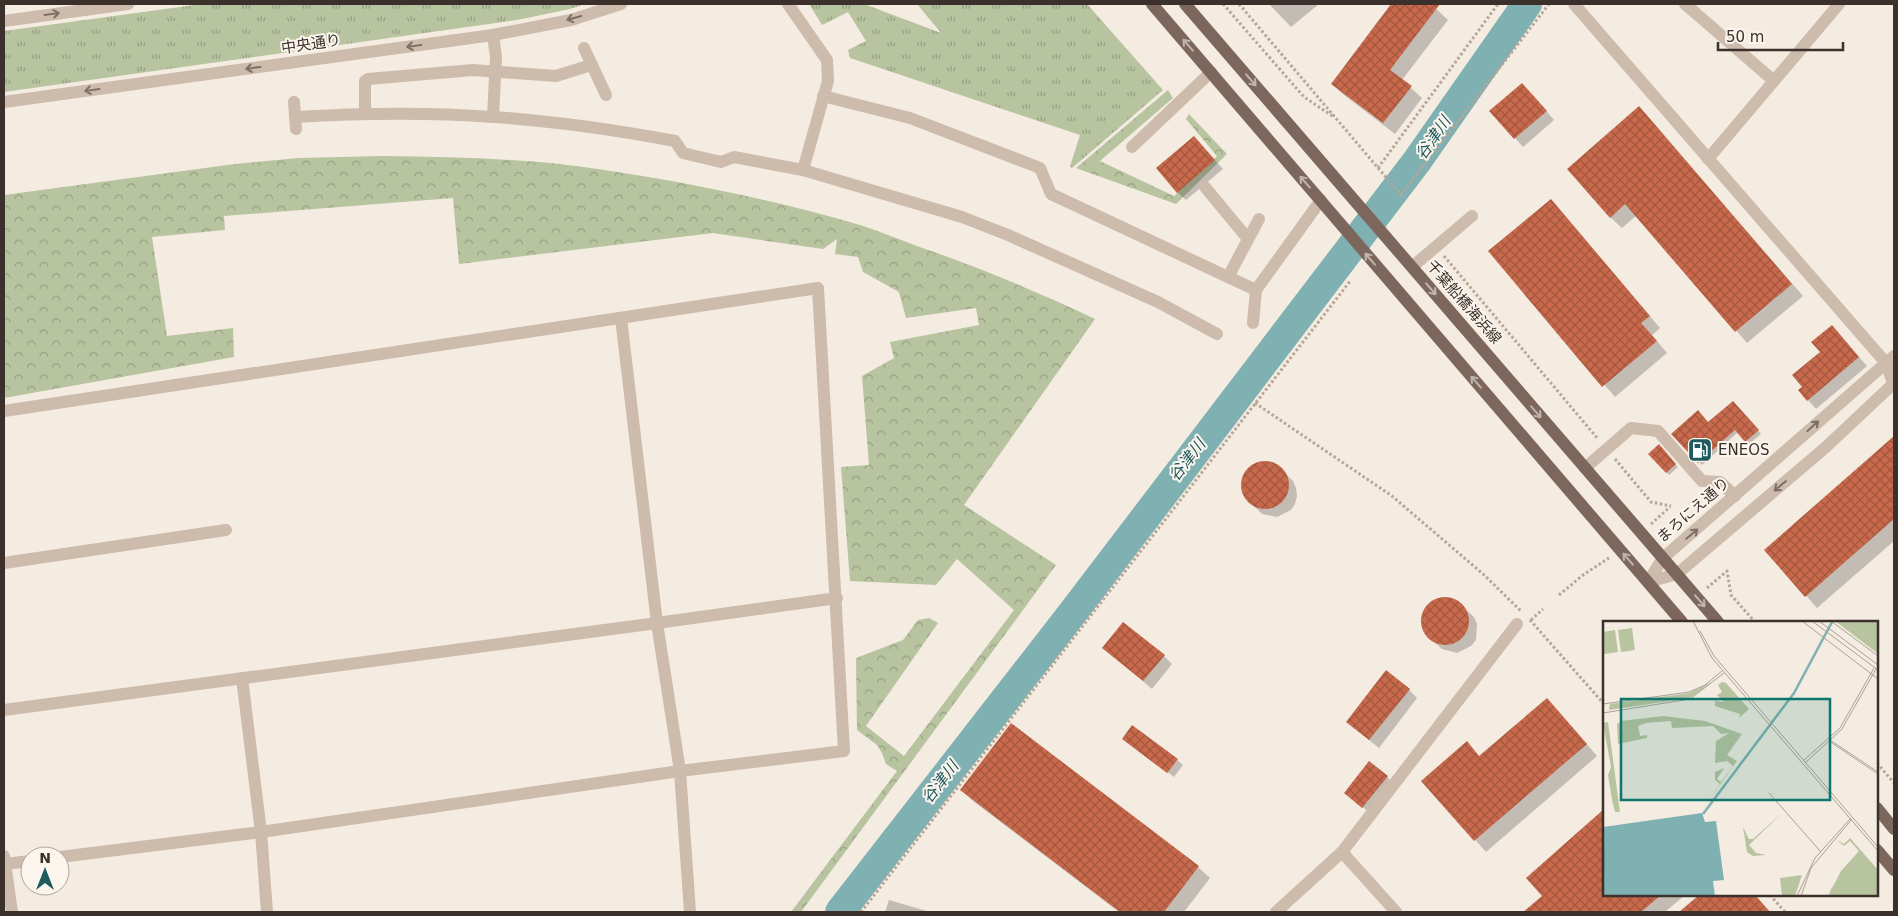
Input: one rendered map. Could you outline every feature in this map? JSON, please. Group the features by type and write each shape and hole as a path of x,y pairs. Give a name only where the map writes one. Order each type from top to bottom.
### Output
{"main road":[{"path":"1152,4 1681,621"},
{"name":"千葉船橋海浜線","path":"1185,4 1717,621"},
{"path":"1878,809 1894,829"},
{"path":"1878,851 1894,870"}],"street":[{"path":"4,21 128,4"},
{"name":"中央通り","path":"4,102 493,35 571,20 621,4"},
{"path":"788,4 826,60 828,81 803,170"},
{"path":"1574,4 1708,159 1891,362 1894,385 1826,447 1677,574 1648,582"},
{"path":"1685,4 1774,81"},
{"path":"1708,159 1839,4"},
{"path":"493,35 496,56 493,117"},
{"path":"584,48 606,94"},
{"path":"365,113 364,86 365,81 368,79 473,70 556,76 591,65"},
{"path":"1132,147 1211,72"},
{"path":"823,96 910,118 1040,168 1051,194 1256,290"},
{"path":"294,102 295,123 365,113 493,117 611,130 674,141 683,153 721,162 734,157 803,170 962,217 1008,234 1158,302 1216,334"},
{"path":"1205,187 1248,239"},
{"path":"1253,323 1256,290 1321,200"},
{"path":"1412,267 1472,216"},
{"path":"1228,277 1259,219"},
{"path":"4,411 818,288 837,598 844,751 680,771 262,832 70,856"},
{"path":"621,318 657,624 680,771 690,912"},
{"name":"まろにえ通り","path":"1648,582 1663,558 1891,362"},
{"path":"1585,468 1630,428 1658,431 1702,481 1720,482 1735,496"},
{"path":"4,563 226,530"},
{"path":"4,710 657,624 837,598"},
{"path":"1276,912 1342,852 1517,624"},
{"path":"242,678 262,832 267,912"},
{"path":"1342,852 1396,912"},
{"path":"12,912 4,860 20,861"}],"path":[{"path":"1223,4 1304,97 1339,121"},
{"path":"1238,4 1401,195 1549,4"},
{"path":"1378,168 1498,4"},
{"path":"1446,259 1594,434"},
{"path":"861,912 1351,280"},
{"path":"1256,402 1392,496 1483,574 1530,620 1603,703"},
{"path":"1618,464 1651,502 1671,506"},
{"path":"1559,595 1584,575 1595,569"},
{"path":"1707,588 1727,571 1731,595 1754,621"},
{"path":"1530,620 1543,609"},
{"path":"1878,764 1894,783"},
{"path":"1771,896 1785,912"}],"green space":[{"path":"202,4 585,4 517,20 4,92 4,31"},
{"path":"809,4 864,4 941,33 917,4 1087,4 1163,90 1072,168 1070,166 1080,135 850,58 848,50 866,41 848,12 822,25"},
{"path":"1168,90 1173,98 1100,161 1174,196 1217,156 1186,119 1189,114 1227,154 1176,204 1076,168"},
{"path":"384,156 480,158 552,163 648,177 755,198 860,225 1007,280 1095,319 964,505 1056,565 801,912 791,912 897,771 886,764 877,745 857,730 856,658 903,640 918,620 929,618 938,623 866,726 904,756 1014,610 957,559 936,585 850,581 841,467 869,465 862,376 894,358 890,342 979,325 976,308 906,318 899,292 863,272 858,257 835,254 837,239 823,249 713,233 459,264 453,198 224,216 225,230 152,237 167,336 233,328 234,357 4,398 4,195 235,164 298,158"}],"building":[{"path":"1391,4 1440,4 1390,70 1412,86 1383,123 1331,84"},
{"path":"1522,83 1547,111 1514,139 1489,111"},
{"path":"1639,106 1792,284 1735,332 1625,204 1610,218 1567,169"},
{"path":"1194,136 1215,160 1177,193 1156,168"},
{"path":"1551,199 1650,316 1641,323 1657,341 1602,387 1488,251"},
{"path":"1832,325 1859,357 1807,401 1798,390 1802,387 1792,375 1820,352 1811,342"},
{"path":"1733,401 1759,430 1745,442 1735,430 1698,463 1671,434 1698,410 1708,422"},
{"path":"1894,436 1894,519 1805,597 1764,550"},
{"path":"1659,444 1676,464 1666,473 1648,454"},
{"path":"1260,461 1270,461 1282,468 1289,480 1289,490 1282,502 1270,509 1260,509 1252,505 1245,498 1241,490 1241,480 1245,472 1252,465"},
{"path":"1440,597 1450,597 1462,604 1469,616 1469,626 1462,638 1450,645 1440,645 1432,641 1425,634 1421,626 1421,616 1425,608 1432,601"},
{"path":"1123,622 1165,655 1143,681 1102,648"},
{"path":"1386,670 1410,689 1369,740 1346,722"},
{"path":"1547,698 1587,744 1474,841 1421,781 1467,741 1479,756"},
{"path":"1011,723 1199,866 1164,912 1120,912 960,790"},
{"path":"1132,725 1178,759 1167,773 1122,739"},
{"path":"1369,761 1388,776 1362,808 1344,793"},
{"path":"1603,810 1603,896 1660,896 1641,912 1523,912 1542,896 1526,878"},
{"path":"1698,896 1756,896 1770,912 1679,912"}],"waterway":[{"name":"谷津川","path":"840,912 1074,611 1417,161 1527,4"}],"place":[{"name":"ENEOS","path":"1700,450"}]}
